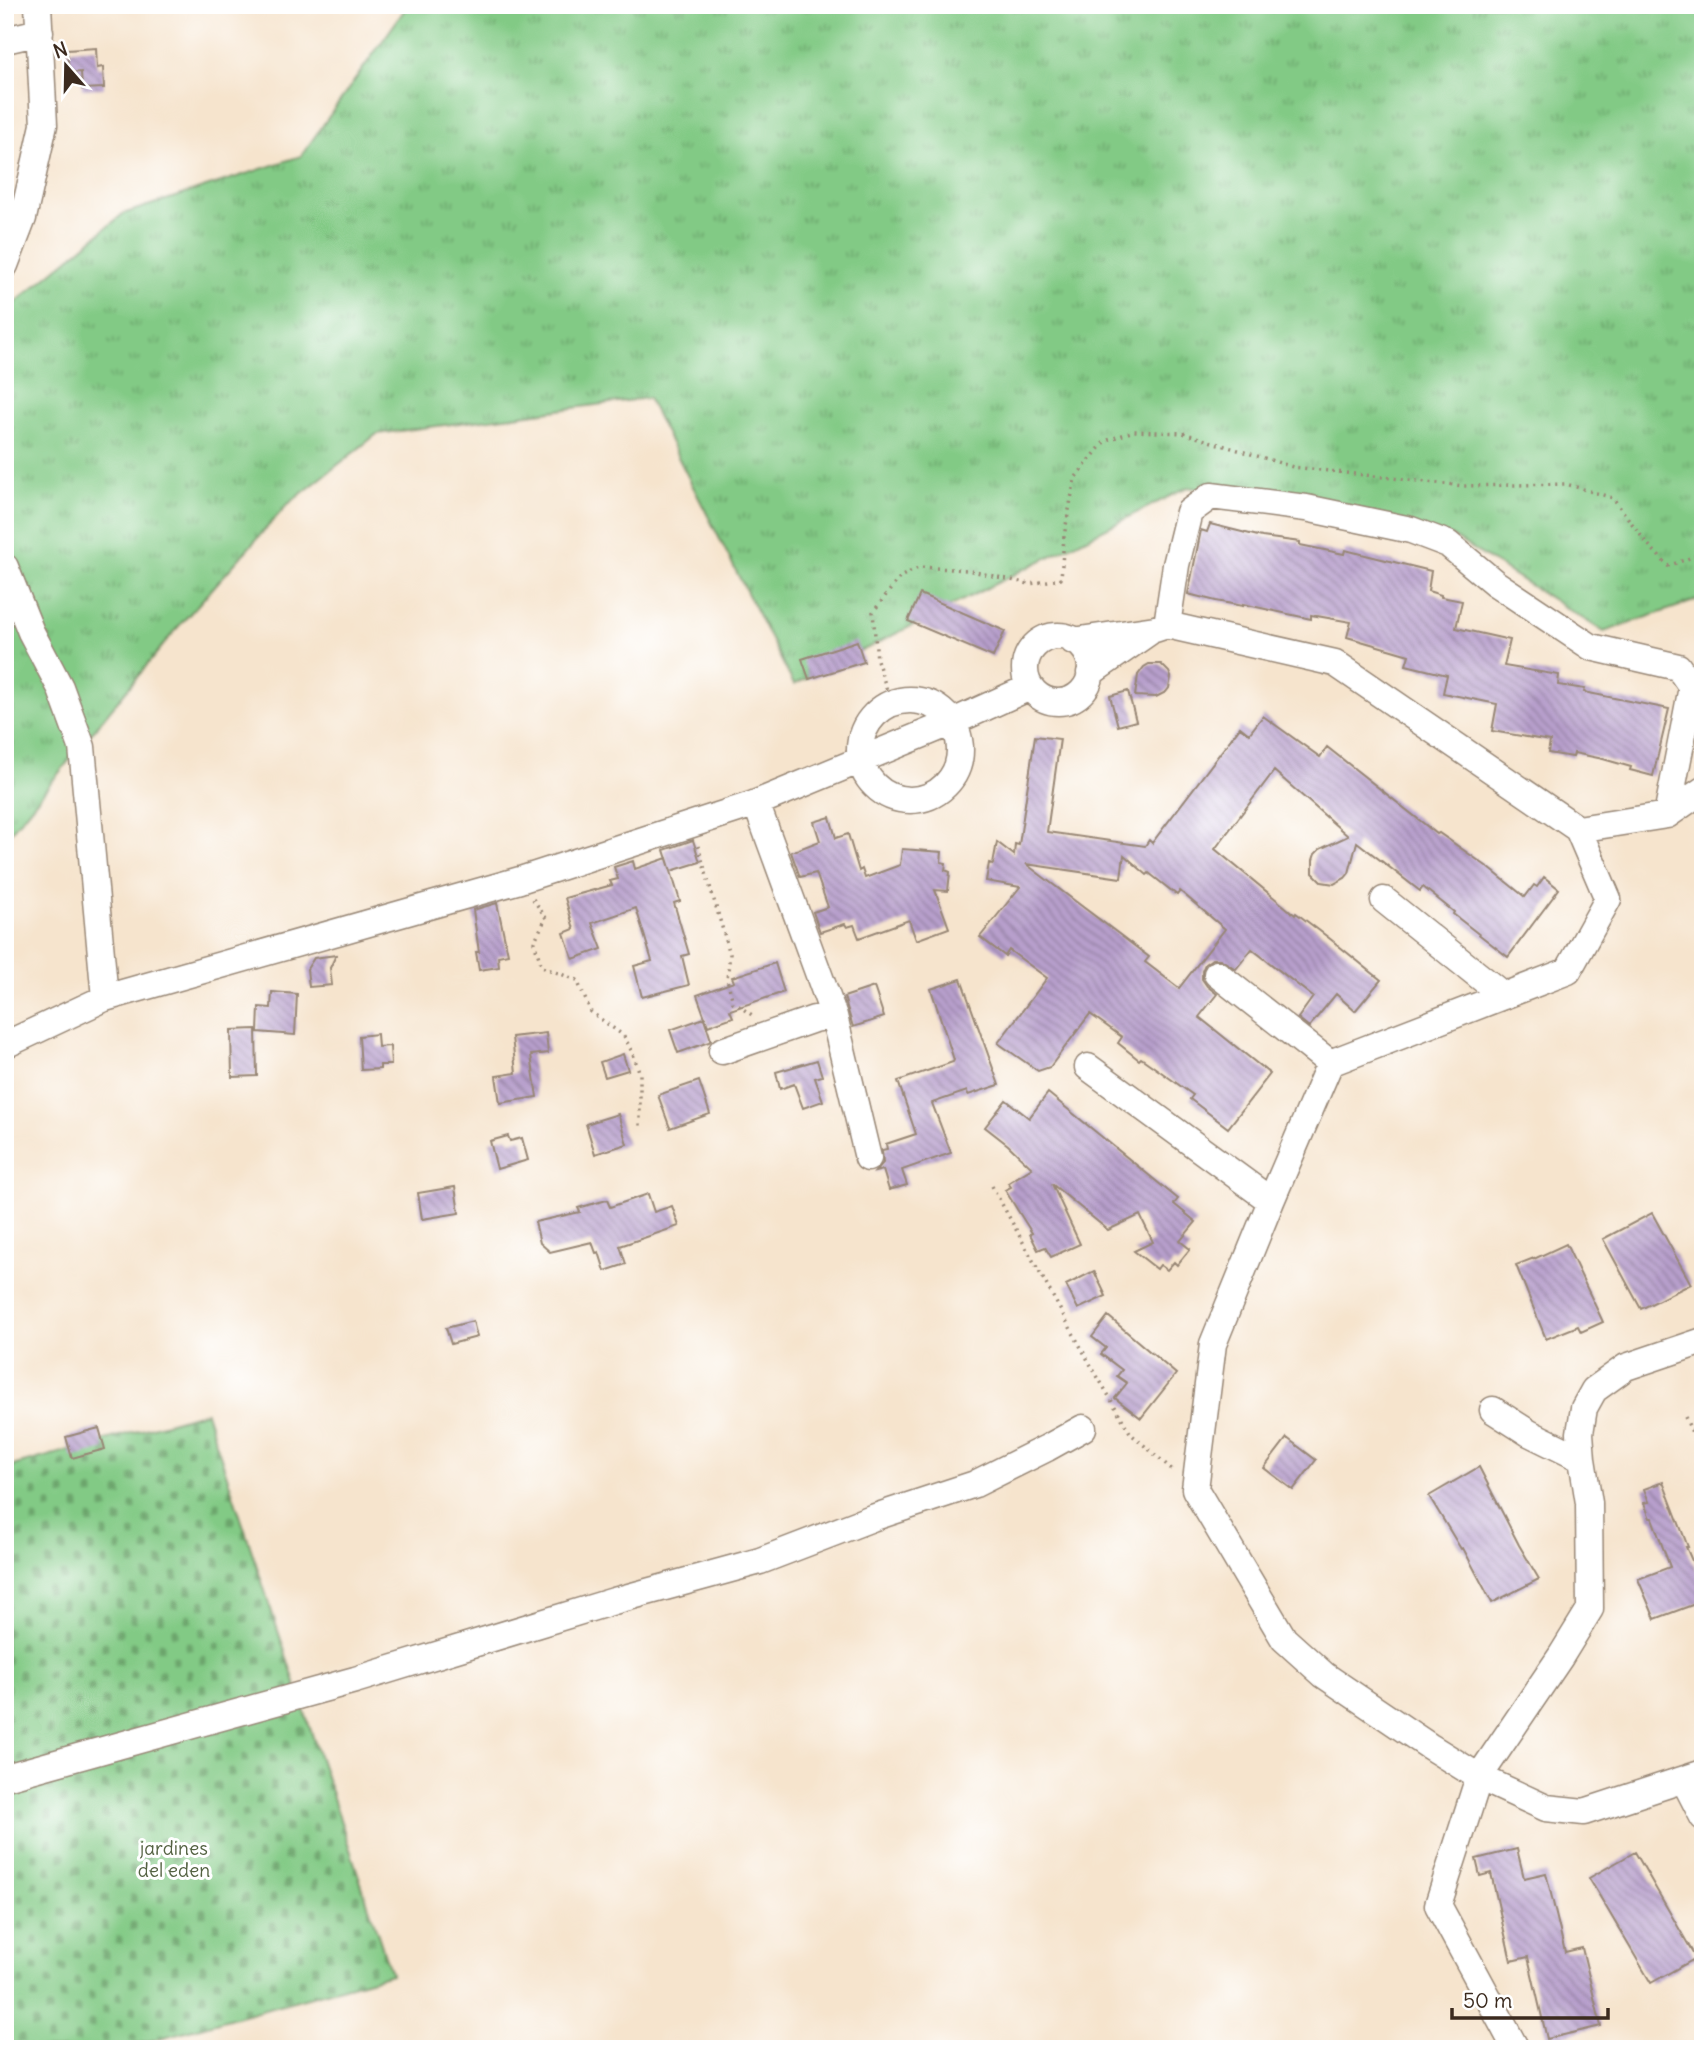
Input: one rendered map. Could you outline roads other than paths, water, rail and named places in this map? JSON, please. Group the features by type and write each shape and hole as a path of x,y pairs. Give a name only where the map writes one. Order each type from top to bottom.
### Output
{"street":[{"path":"5,265 23,218 44,125 38,5"},
{"path":"5,40 40,32"},
{"path":"1090,673 1161,627 1189,512 1210,496 1306,508 1411,530 1448,544 1495,583 1591,647 1678,667 1692,687 1667,815"},
{"path":"5,567 31,632 60,687 82,747 105,998"},
{"path":"1073,640 1161,627 1335,663 1578,829 1608,899 1568,971 1330,1063 1213,1344 1195,1489 1284,1639 1324,1675 1429,1746 1479,1777 1546,1808 1584,1812 1693,1776 1703,1817"},
{"path":"1064,637 1073,640 1086,653 1090,673 1088,683 1074,698 1065,701 1045,700 1030,687 1025,668 1031,651 1045,639 1064,637"},
{"path":"5,1045 105,998 520,880 756,803 1030,687"},
{"path":"922,700 937,706 950,722 958,731 961,748 959,766 950,781 937,793 920,799 903,800 886,795 872,784 863,769 861,737 867,722 878,711 891,702 922,700"},
{"path":"1578,829 1667,815 1703,790"},
{"path":"756,803 834,1016 868,1158"},
{"path":"1384,900 1504,996"},
{"path":"1217,974 1330,1063"},
{"path":"722,1051 814,1019 834,1016"},
{"path":"1088,1067 1271,1201"},
{"path":"1516,2049 1438,1905 1479,1777 1590,1609 1589,1503 1580,1433 1584,1408 1594,1390 1626,1367 1703,1342"},
{"path":"1493,1410 1529,1433 1582,1459"},
{"path":"5,1790 6,1776 355,1680 614,1601 760,1561 872,1518 975,1484 1083,1428"}],"park label":[{"name":"jardines del eden","path":"174,1859"}]}
